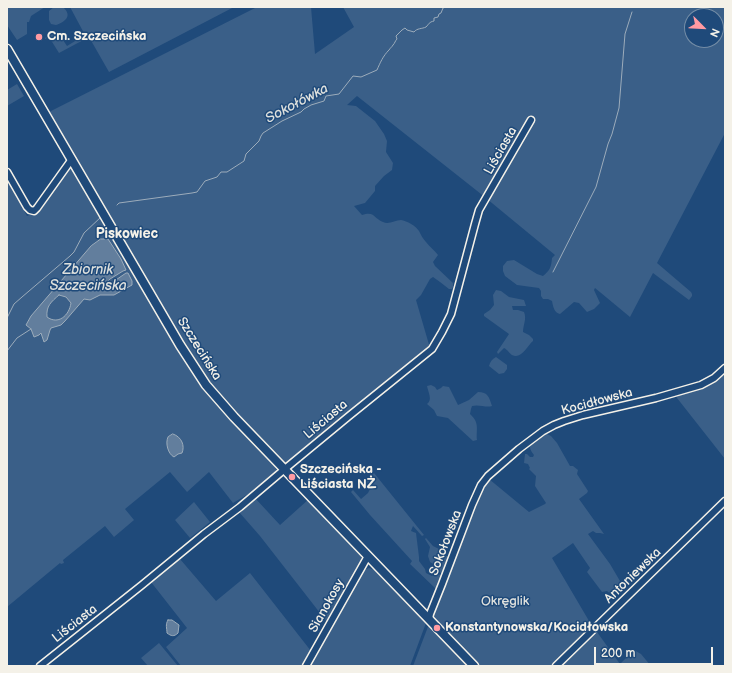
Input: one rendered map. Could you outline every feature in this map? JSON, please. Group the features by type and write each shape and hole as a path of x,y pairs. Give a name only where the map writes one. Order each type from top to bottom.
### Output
{"main road":[{"name":"Szczecińska","path":"7,49 180,345 202,379 225,407 474,666"}],"street":[{"name":"Liściasta","path":"40,666 204,534 240,507 284,469 434,347 451,314 479,210 531,120"},
{"path":"7,172 27,207 34,211 72,159"},
{"name":"Kocidłowska","path":"488,476 530,440 554,425 583,415 656,398 701,385 714,378 724,370"},
{"name":"Sokołowska","path":"429,619 472,505 481,485 488,476"},
{"name":"Antoniewska","path":"556,666 725,501"},
{"name":"Sianokosy","path":"306,666 368,556"}],"green space":[{"path":"7,7 45,7 31,16 29,22 27,22 27,34 17,40 7,25"},
{"path":"54,7 63,7 68,16 65,20 56,25 51,24 49,20 49,11"},
{"path":"70,7 234,7 109,72 89,37 59,53 49,37 45,39 49,35 55,34 60,38 61,37 67,46 85,35"},
{"path":"257,7 311,7 315,54 354,27 343,7 725,7 725,133 657,263 691,292 692,296 689,300 653,273 630,317 595,288 594,290 600,303 594,309 587,312 579,303 574,302 560,314 556,312 552,301 543,299 539,288 517,285 505,276 503,271 503,266 507,261 514,260 543,276 550,268 552,258 555,255 481,194 357,96 347,105 356,106 375,121 387,141 386,152 393,163 392,170 375,186 375,191 365,203 354,206 362,215 372,214 385,223 401,220 418,229 425,241 438,255 433,262 435,266 453,283 452,289 449,289 433,277 430,279 421,295 416,300 430,348 283,465 232,420 270,459 277,471 255,490 233,503 209,472 187,492 170,472 125,509 134,520 114,537 105,526 63,560 64,563 60,563 7,607 7,181 27,216 37,212 74,158 47,113"},
{"path":"17,84 24,96 7,106 7,90"},
{"path":"496,290 501,291 509,297 524,300 526,306 512,306 513,310 524,312 525,320 523,332 533,339 524,352 518,356 512,355 504,348 498,354 497,352 509,334 484,316 484,314 494,305 493,295"},
{"path":"496,357 507,365 507,369 504,373 499,374 489,366 491,361"},
{"path":"722,374 725,377 725,459 677,398 678,395 705,387"},
{"path":"431,385 437,390 443,386 449,387 458,405 469,400 478,392 484,393 488,396 492,406 472,406 471,409 470,414 475,420 477,426 477,440 473,441 448,418 437,416 434,410 427,404 430,398 427,386"},
{"name":"Okręglik","path":"545,433 551,436 557,443 570,466 573,466 578,470 577,474 588,491 579,499 604,534 593,531 588,534 610,564 620,581 612,595 607,591 602,592 587,572 590,568 573,543 552,558 592,626 551,666 413,666 471,514 481,490 489,479 529,512 546,503 535,486 536,476 529,469 528,464 524,463 525,454 530,457 533,457 534,455 531,451 530,444"},
{"path":"374,473 424,535 422,536 413,526 411,531 416,533 419,561 426,573 432,576 436,573 443,576 438,590 410,564 412,561 351,492 353,490 361,499 370,489 366,480"},
{"path":"255,498 280,525 309,499 361,555 361,563 327,622 260,536 239,512"},
{"path":"194,502 210,522 190,538 175,520"},
{"path":"426,538 433,546 441,550 446,556 450,557 444,574 437,571 430,562 428,556 430,547 425,539"},
{"path":"180,559 216,601 250,573 311,651 303,666 181,666 166,647 187,628 151,582"},
{"path":"369,568 375,570 426,623 410,666 311,666 364,570"},
{"path":"597,632 620,664 634,650 641,654 651,666 560,666"},
{"path":"159,643 178,666 148,666 141,658"}],"water":[{"name":"Zbiornik Szczecińska","path":"101,239 108,239 126,270 110,279 108,283 110,284 128,273 132,281 132,285 114,295 100,295 90,300 84,299 61,325 51,328 47,340 44,342 41,333 34,337 31,329 26,325 31,316 91,246","holes":["59,295 66,297 71,303 68,312 59,320 47,317 47,310 51,302"]},
{"path":"173,434 181,439 183,448 182,453 174,457 169,451 167,445 168,437"},
{"path":"168,620 172,620 179,625 178,633 174,636 167,633 166,625"}],"waterway":[{"name":"Sokołówka","path":"117,205 119,203 197,192 205,181 217,177 221,172 227,172 244,161 246,154 259,141 263,133 311,105 324,101 326,96 339,94 353,76 361,77 377,70 383,57 397,39 396,36 402,30 405,28 414,32 418,29 426,27 434,21 434,18 438,17 445,7"},
{"path":"553,272 596,187 619,108 625,34 632,12"},
{"name":"Sokołówka","path":"7,318 14,304 70,256 74,252 84,233 101,217"},
{"path":"7,351 17,338 31,329"}],"place":[{"name":"Cm. Szczecińska","path":"39,37"},
{"name":"Szczecińska - Liściasta NŻ","path":"292,477"},
{"name":"Konstantynowska/Kocidłowska","path":"437,628"}],"district":[{"name":"Piskowiec","path":"127,234"}]}
